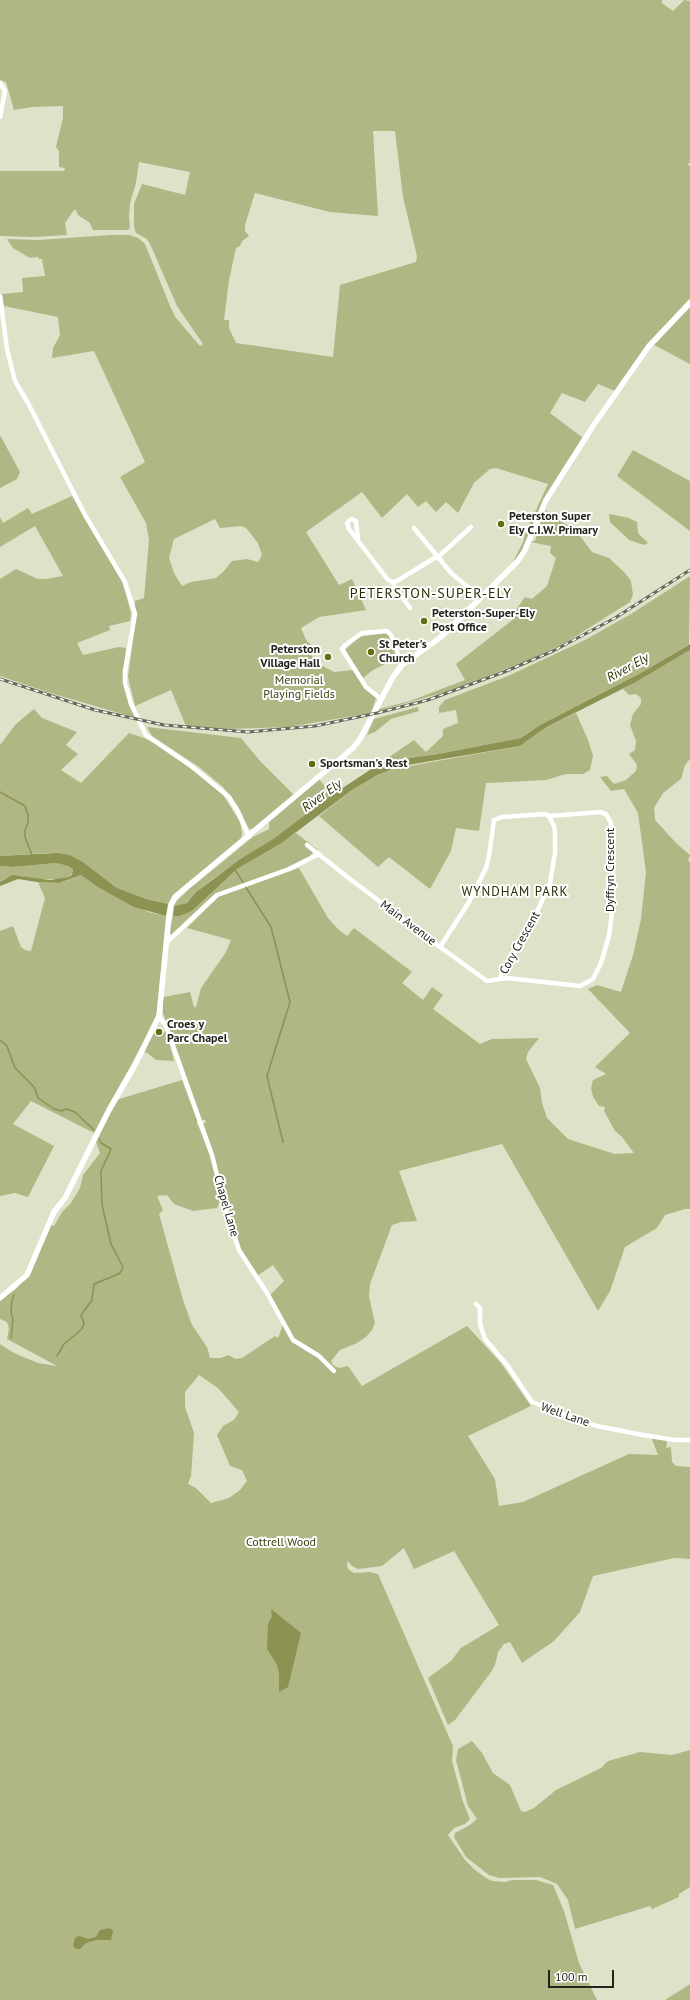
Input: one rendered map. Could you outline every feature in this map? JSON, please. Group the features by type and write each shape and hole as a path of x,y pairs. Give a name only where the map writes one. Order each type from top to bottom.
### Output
{"street":[{"path":"0,83 5,91 0,117"},
{"path":"0,296 7,349 15,381 28,403 85,515 125,582 134,614 125,671 125,683 131,704 146,735 190,765 229,797 238,812 249,837"},
{"path":"0,1298 27,1275 54,1212 66,1198 109,1110 135,1065 159,1016 169,917 171,905 176,897 353,748 402,665 441,637 481,598 524,552 546,500 560,476 636,363 649,346 690,303"},
{"path":"393,582 437,557 471,527"},
{"path":"414,528 437,557 481,598"},
{"path":"358,538 388,580 393,582 410,608"},
{"path":"381,699 366,687 342,649 362,633 387,631 391,635 402,665"},
{"name":"Dyffryn Crescent","path":"500,979 580,986 593,979 601,963 609,936 613,905 611,823 606,814 600,812 549,816"},
{"path":"440,947 470,902 486,868 494,820 502,817 545,814 549,816"},
{"name":"Cory Crescent","path":"500,979 502,972 537,912 550,883 555,853 555,832 549,816"},
{"name":"Main Avenue","path":"307,845 440,947 487,981 500,979"},
{"path":"167,942 217,895 289,869 319,854"},
{"name":"Chapel Lane","path":"159,1016 166,1026 212,1155 225,1207 239,1250 267,1293 293,1340 319,1356 334,1371"},
{"name":"Well Lane","path":"476,1304 480,1308 480,1324 485,1339 507,1365 532,1402 537,1406 597,1426 675,1440 690,1440"}],"green space":[{"name":"Memorial Playing Fields","path":"0,0 662,0 662,3 673,11 684,0 690,1 690,163 687,164 690,166 690,298 646,346 615,391 598,384 585,402 562,393 550,413 583,438 563,468 544,501 522,551 515,561 514,560 524,540 524,536 548,484 496,468 490,469 474,483 458,513 446,502 436,512 426,501 418,507 407,494 382,518 362,492 306,532 339,585 352,579 366,610 319,617 301,628 306,640 316,650 310,652 310,654 321,665 334,672 353,670 376,698 371,713 288,727 231,729 186,726 171,690 135,706 128,677 135,625 135,601 144,598 149,540 146,523 120,477 145,462 94,351 52,358 53,348 60,335 58,317 4,306 2,294 23,292 22,278 45,276 42,259 39,259 38,257 30,258 13,248 7,239 38,240 110,235 129,235 138,238 145,244 176,318 200,346 203,344 177,306 151,246 147,239 136,233 134,227 134,204 142,184 185,195 190,172 139,162 136,183 130,203 130,228 128,230 93,230 90,223 78,215 76,210 74,210 65,223 67,235 35,237 0,236 0,171 64,171 65,168 59,167 59,151 56,147 63,118 63,106 32,107 14,110 6,82 0,80","holes":["373,131 395,131 403,197 417,256 416,262 340,285 333,357 236,343 229,328 229,320 224,320 229,280 236,248 240,246 242,241 249,236 245,231 245,225 255,193 330,212 378,216","215,519 220,528 242,526 247,529 258,543 262,555 258,562 247,559 232,561 216,578 191,582 182,586 174,573 169,558 174,539"]},
{"path":"690,307 690,364 654,345"},
{"path":"0,435 20,472 17,479 0,488"},
{"path":"633,450 690,481 690,531 617,476"},
{"path":"72,496 122,581 131,613 130,621 109,626 110,630 77,643 83,655 119,647 126,648 124,669 136,718 47,692 0,676 0,579 16,569 38,579 63,576 35,526 0,547 0,517 3,523 28,508 32,514"},
{"path":"545,510 577,532 592,552 609,558 625,573 631,581 633,595 630,602 565,643 527,661 449,691 378,711 379,709 410,701 465,680 456,664 515,618 513,614 525,597 532,599 547,586 556,558 550,553 551,546 530,542 535,541"},
{"path":"609,514 629,518 637,522 638,533 648,543 644,545 629,540 610,522"},
{"path":"690,576 689,644 639,674 540,725 521,738 438,754 382,762 414,740 426,752 443,736 443,729 458,723 456,710 439,713 439,707 445,700 508,676 585,640 631,614"},
{"path":"385,633 390,636 397,658 373,670 363,678 345,650 359,637"},
{"name":"Cottrell Wood","path":"690,650 690,759 685,765 681,779 663,793 654,808 655,820 677,844 690,855 688,861 690,862 690,1209 665,1215 657,1228 625,1247 610,1291 598,1311 502,1144 399,1171 417,1221 401,1222 392,1225 370,1284 369,1297 375,1323 372,1330 366,1337 357,1343 340,1350 331,1361 333,1365 339,1368 348,1366 362,1386 467,1326 501,1363 531,1406 468,1436 495,1479 499,1506 523,1502 629,1454 658,1455 651,1437 660,1438 667,1441 666,1448 671,1447 672,1462 676,1466 690,1467 690,1559 674,1558 593,1576 580,1612 554,1641 522,1663 510,1642 504,1644 498,1652 495,1665 491,1672 455,1720 448,1725 428,1678 451,1661 461,1648 499,1625 454,1551 414,1569 404,1548 382,1566 358,1569 352,1566 348,1561 347,1565 348,1569 354,1573 370,1572 378,1574 453,1746 452,1761 463,1802 470,1819 465,1824 454,1828 448,1835 465,1860 475,1870 492,1881 506,1882 512,1880 536,1880 553,1885 564,1911 579,1963 597,2000 0,2000 0,1344 14,1353 38,1363 57,1366 7,1339 9,1328 7,1322 0,1319 0,1300 16,1289 32,1270 50,1224 54,1226 62,1212 71,1203 80,1188 83,1175 100,1153 96,1142 116,1100 182,1080 197,1120 197,1125 211,1158 221,1200 217,1208 193,1211 174,1204 167,1195 157,1196 163,1210 159,1214 183,1300 192,1325 207,1347 210,1358 221,1358 228,1355 236,1359 242,1358 275,1336 277,1338 279,1336 284,1321 270,1295 284,1281 273,1265 257,1276 239,1249 203,1124 206,1122 205,1120 201,1120 163,1013 163,997 190,992 194,1007 196,1007 201,988 226,952 231,940 187,928 218,897 299,868 328,918 338,929 347,936 354,928 412,972 402,983 423,1000 432,987 443,995 433,1009 480,1044 492,1039 539,1038 528,1052 526,1059 540,1088 542,1103 547,1118 568,1139 615,1154 634,1153 622,1137 615,1131 604,1111 605,1107 599,1106 593,1097 591,1088 593,1080 606,1074 595,1067 630,1033 588,989 597,985 621,992 633,955 641,919 646,872 638,813 624,789 611,791 600,777 607,776 614,784 626,780 636,771 637,765 629,754 635,750 636,741 630,725 633,714 641,704 641,698 636,694 629,695 623,689","holes":["199,1375 218,1388 239,1412 234,1420 223,1426 217,1435 230,1466 242,1470 247,1481 240,1490 229,1498 211,1503 196,1488 188,1484 191,1476 194,1433 185,1407 185,1392"]},
{"path":"418,707 419,711 391,719 375,732 367,735 374,719"},
{"path":"34,709 42,718 77,732 66,745 78,754 61,770 81,783 129,733 144,738 197,773 223,795 240,822 242,833 241,840 173,895 168,904 146,899 117,888 83,862 70,855 47,853 0,856 0,745 16,724"},
{"path":"576,713 588,740 593,756 590,770 583,774 566,774 546,780 486,783 479,831 456,828 451,851 430,889 389,857 378,867 319,816 352,790 388,770 520,746 545,728"},
{"path":"147,727 241,738 260,761 294,795 253,829 249,829 238,806 223,787 199,767 152,736"},
{"path":"319,779 332,795 273,839 240,859 211,880 196,892 187,903 174,906 188,890 253,837 269,829 269,822"},
{"path":"296,833 318,850 315,850 308,858 288,868 215,894 171,935 169,930 173,916 180,916 192,911 237,869"},
{"path":"56,863 68,866 74,872 69,877 59,879 38,879 19,876 6,878 0,882 0,866 13,867"},
{"path":"81,875 96,886 148,912 166,916 155,1021 94,1133 31,1101 13,1124 54,1146 28,1197 15,1193 0,1196 0,931 13,926 21,947 25,950 31,951 45,898 38,882 60,883"},
{"path":"154,1030 159,1036 166,1031 174,1061 156,1060 146,1052 142,1053"},
{"path":"472,1741 482,1753 493,1773 510,1785 521,1811 525,1812 534,1808 556,1790 601,1768 608,1761 640,1752 672,1755 690,1750 690,1887 679,1894 679,1897 652,1909 650,1906 575,1929 568,1900 557,1884 540,1877 499,1878 489,1875 466,1857 454,1837 455,1833 470,1825 477,1819 468,1806 456,1760 458,1749"},
{"path":"690,1984 690,2000 665,2000"}],"shaded area":[{"path":"690,644 690,650 634,683 545,728 520,746 396,767 378,775 352,790 283,842 237,869 192,911 180,916 173,916 174,906 187,903 196,892 240,859 273,839 329,797 382,762 438,754 521,738 540,725 639,674"},
{"path":"57,853 70,855 83,862 117,888 146,899 168,904 166,916 134,907 96,886 81,875 59,883 18,879 0,886 0,882 12,875 50,880 69,877 72,875 73,870 68,866 56,863 13,867 0,866 0,856"},
{"path":"271,1609 301,1633 288,1687 279,1692 279,1673 277,1665 267,1649 268,1624 272,1616"},
{"path":"110,1928 113,1931 111,1940 96,1940 86,1943 80,1949 76,1949 73,1946 75,1938 79,1936 88,1939 96,1937 100,1930"}],"waterway":[{"path":"0,792 25,806 28,815 25,837 32,855"},
{"path":"235,870 243,882"},
{"path":"245,886 271,927 290,1002 267,1076 283,1142"},
{"path":"0,1040 7,1046 15,1068 34,1087 38,1098 54,1109 62,1111 66,1109 75,1112 94,1130"},
{"path":"57,1356 64,1344 82,1329 84,1323 81,1315 92,1300 94,1284 120,1273 123,1267 111,1244 102,1205 101,1171 111,1149 101,1143 99,1139"},
{"path":"11,1338 13,1319 11,1312 14,1295"}],"railway":[{"path":"0,679 95,710 164,725 248,732 315,726 377,713 428,700 504,672 553,651 615,618 690,570"}],"place":[{"name":"Peterston Super Ely C.I.W. Primary","path":"501,524"},
{"name":"Peterston-Super-Ely Post Office","path":"424,621"},
{"name":"St Peter's Church","path":"371,652"},
{"name":"Peterston Village Hall","path":"328,657"},
{"name":"Sportsman's Rest","path":"312,764"},
{"name":"Croes y Parc Chapel","path":"159,1032"}],"district":[{"name":"PETERSTON-SUPER-ELY","path":"431,594"},
{"name":"WYNDHAM PARK","path":"515,892"}],"water label":[{"name":"River Ely","path":"628,668"},
{"name":"River Ely","path":"322,796"}]}
